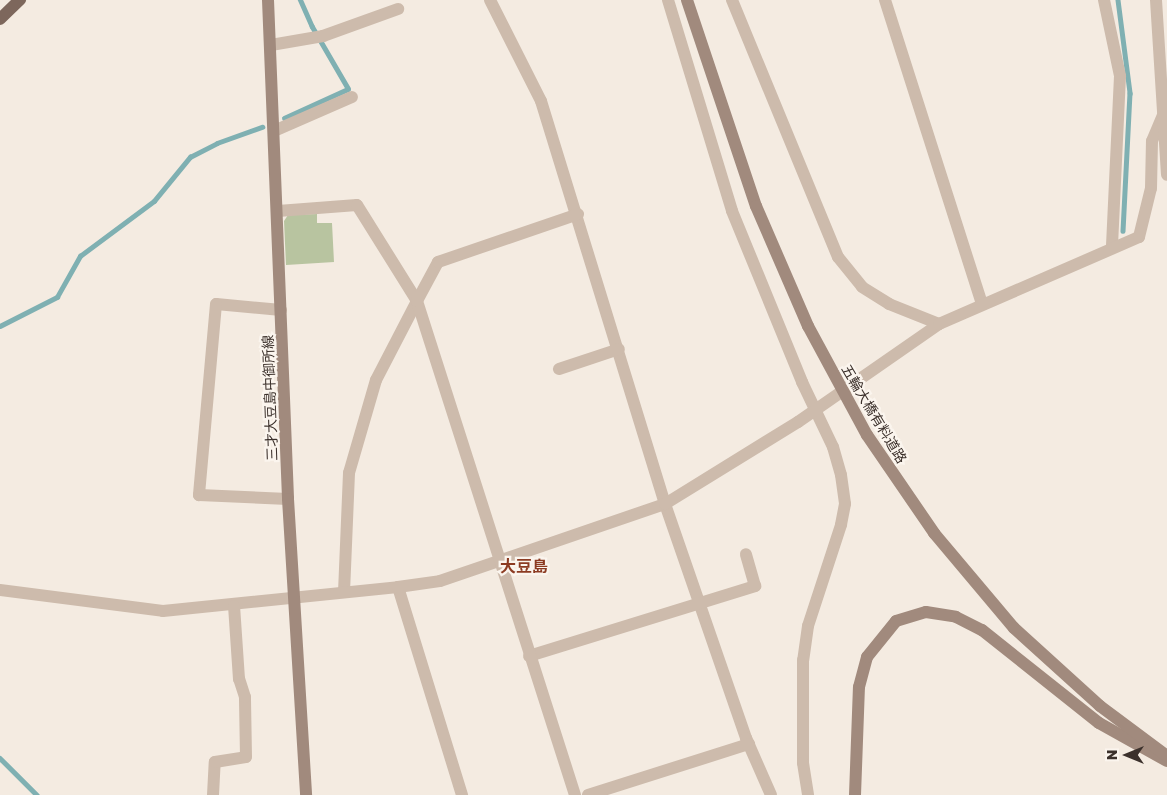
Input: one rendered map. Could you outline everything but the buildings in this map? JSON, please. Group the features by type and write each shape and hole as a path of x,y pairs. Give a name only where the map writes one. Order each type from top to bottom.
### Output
{"main road":[{"path":"0,19 20,0"},
{"name":"三才大豆島中御所線","path":"268,0 278,211 288,499 306,795"},
{"name":"五輪大橋有料道路","path":"687,0 756,206 808,326 867,435 934,533 1014,628 1100,706 1167,756"},
{"path":"855,795 858,687 867,657 881,636 896,621 910,614 926,612 956,617 982,630 1100,723 1167,761"}],"street":[{"path":"490,0 541,101 578,214 666,504 749,744 771,795"},
{"path":"668,0 732,210 815,409 833,447 842,475 845,504 841,525 808,626 803,660 803,763 808,795"},
{"path":"732,0 838,257 862,287 889,304 939,324"},
{"path":"885,0 982,304"},
{"path":"1104,0 1120,76 1112,247"},
{"path":"1156,0 1167,176"},
{"path":"271,45 318,37 398,9"},
{"path":"274,131 352,97"},
{"path":"0,590 163,611 234,606 293,596 398,588 440,581 666,504 815,409 939,324 1112,247 1139,237 1151,188 1152,142 1164,114"},
{"path":"278,211 357,205 417,301 575,795"},
{"path":"344,592 349,473 376,380 438,262 578,214"},
{"path":"281,310 216,304 199,494 288,499"},
{"path":"559,369 619,349"},
{"path":"529,656 755,586 746,554"},
{"path":"398,588 462,795"},
{"path":"213,795 215,762 246,757 245,697 239,679 234,606"},
{"path":"588,795 749,744"}],"green space":[{"path":"317,214 317,223 332,223 334,262 286,265 284,221 288,215"}],"waterway":[{"path":"284,118 348,89 312,27 300,0"},
{"path":"1118,0 1130,93 1123,231"},
{"path":"0,326 57,297 80,256 154,201 190,157 217,143 262,127"},
{"path":"0,758 37,795"}],"district":[{"name":"大豆島","path":"524,566"}]}
